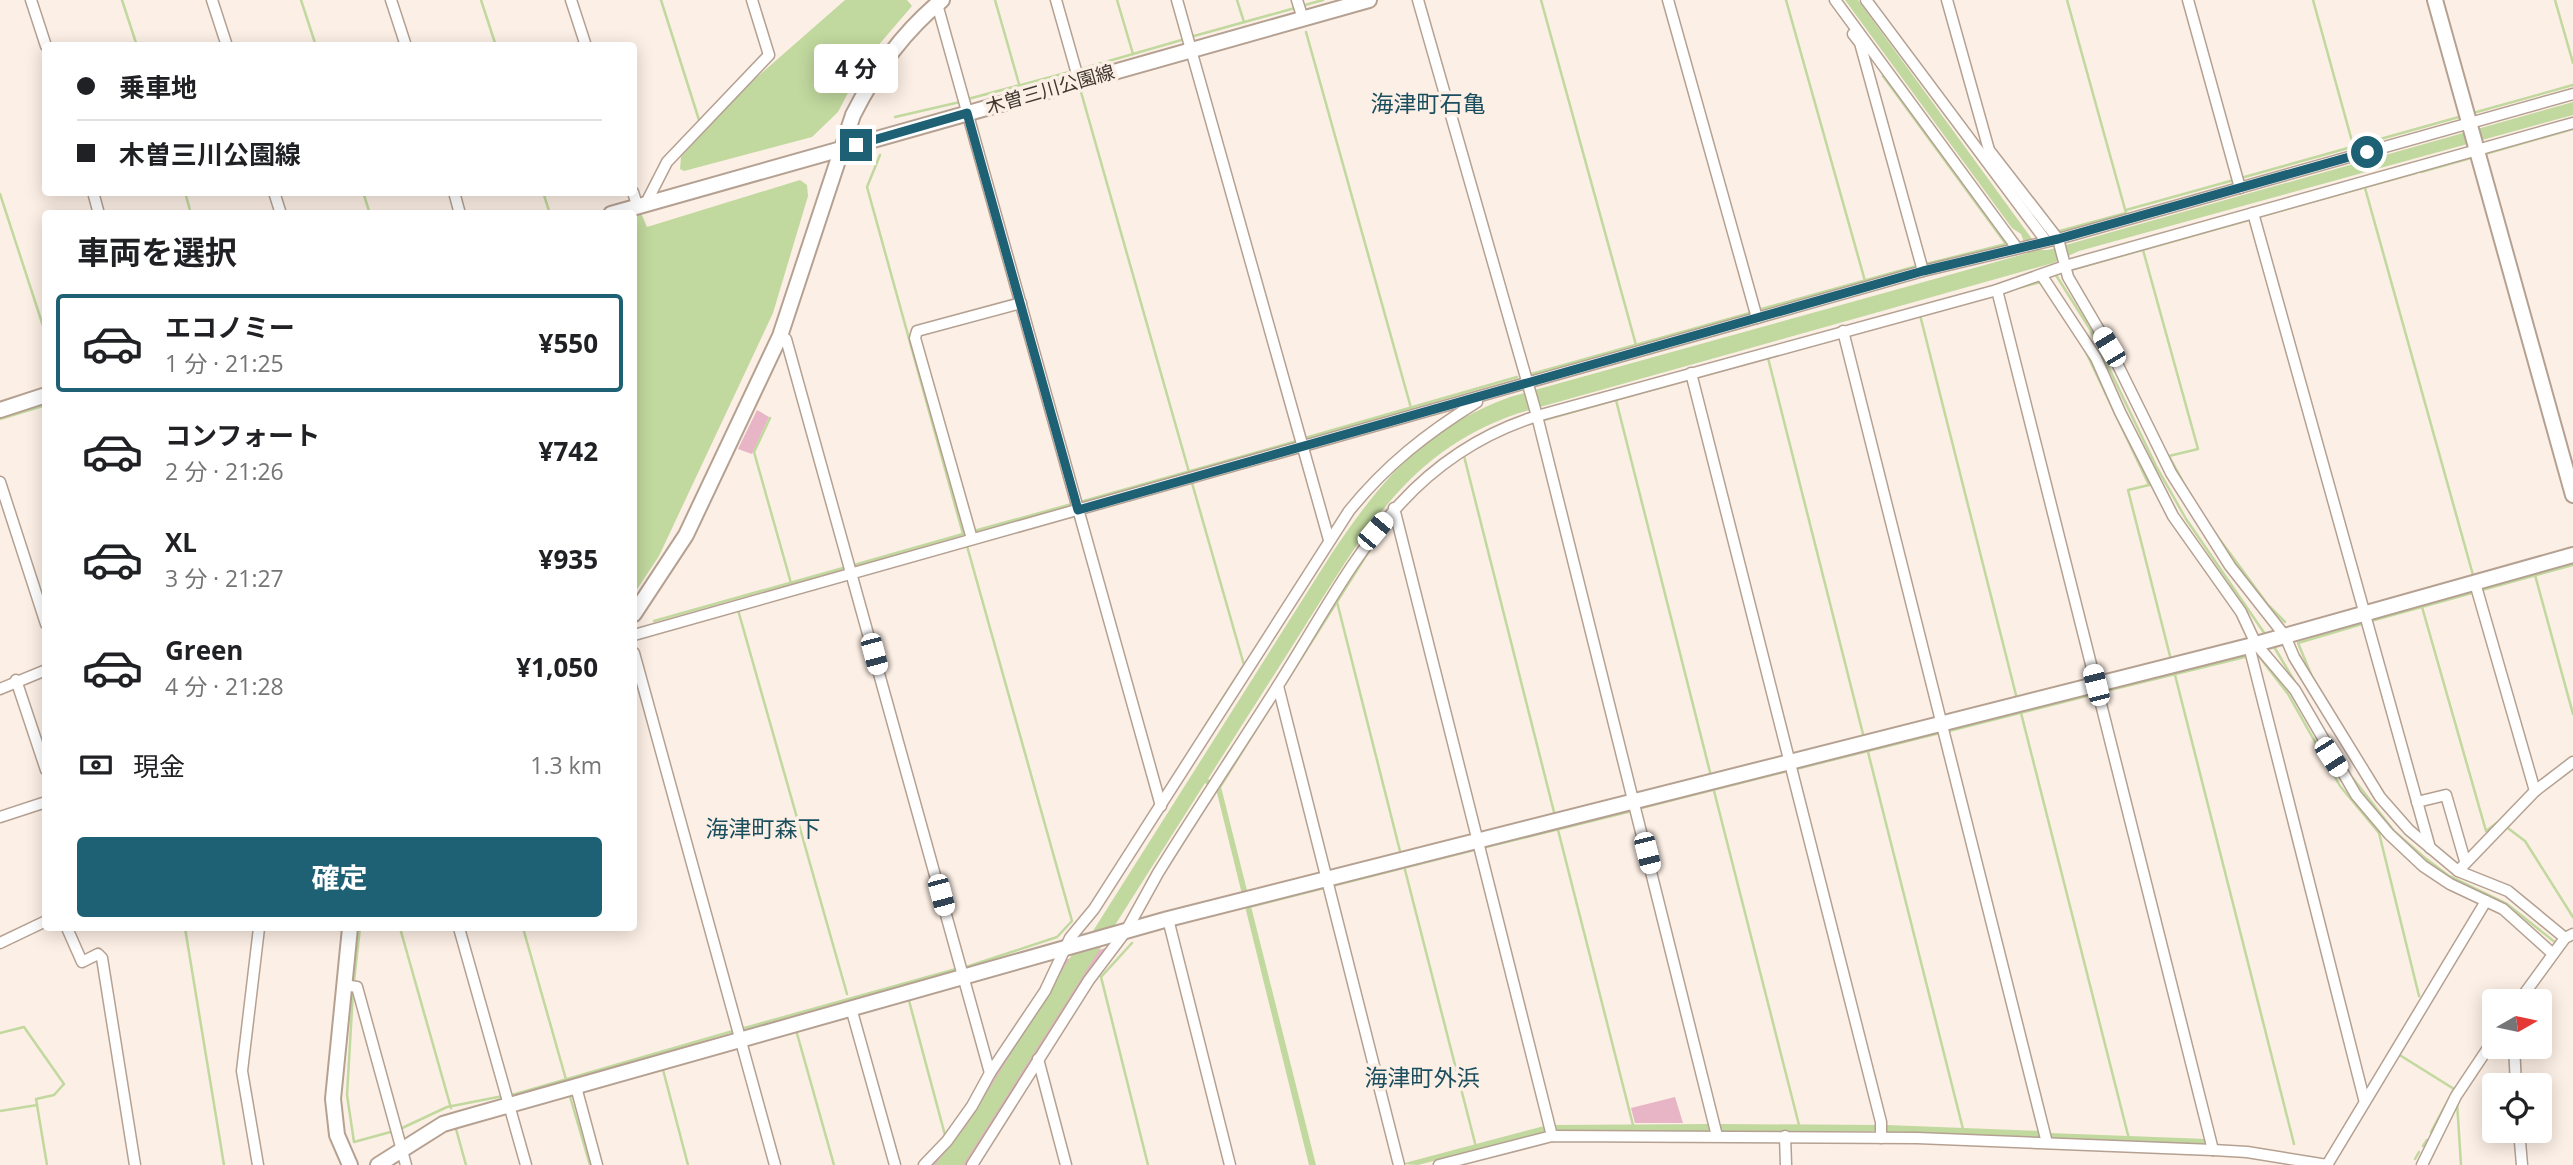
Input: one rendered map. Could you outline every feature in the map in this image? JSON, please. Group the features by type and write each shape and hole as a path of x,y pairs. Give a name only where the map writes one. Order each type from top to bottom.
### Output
{"street":[{"path":"31,0 45,42"},
{"path":"212,0 226,42"},
{"path":"391,0 405,42"},
{"path":"571,0 585,42"},
{"path":"639,200 667,162 769,55 752,0"},
{"path":"1056,0 1079,82"},
{"path":"1177,0 1329,540"},
{"path":"1297,0 1303,19"},
{"name":"木曽三川公園線","path":"619,210 639,200 843,149 1369,0"},
{"path":"1418,0 1536,414 1717,1136"},
{"path":"1668,0 1757,318"},
{"path":"1828,0 1860,43 1923,271"},
{"path":"1836,0 2020,247"},
{"path":"1866,0 2045,242"},
{"path":"1947,0 1989,150 2059,241 2068,277 2109,347 2193,511 2230,566 2284,636 2294,657 2380,797 2430,848 2458,871 2508,891 2571,935 2554,951 2527,989"},
{"path":"2188,0 2240,188"},
{"path":"2435,0 2573,495"},
{"path":"939,2 967,113 1161,806"},
{"path":"637,610 686,536 780,336 853,115 878,70 939,2"},
{"path":"637,634 1923,271 2020,247 2059,241 2240,188 2470,126 2573,94"},
{"path":"972,1165 1089,980 1123,932 1375,531 1423,478 1465,446 1536,414 1997,290 2063,265 2573,123"},
{"path":"2253,213 2430,848"},
{"path":"2045,274 2096,358 2173,516 2241,612 2255,645 2364,1099"},
{"path":"1997,290 2213,1150"},
{"path":"972,539 915,338 917,331 1021,303"},
{"path":"1843,331 2047,1143"},
{"path":"780,336 786,340 990,1073"},
{"path":"1691,373 1881,1122 1881,1138"},
{"path":"924,1165 947,1141 1045,991 1067,948 1161,806 1329,540 1385,468 1431,430 1488,395"},
{"path":"0,410 42,396"},
{"path":"0,482 42,612"},
{"path":"2151,487 2168,519 2248,629"},
{"path":"1394,508 1480,841 1552,1136"},
{"path":"378,1165 443,1124 963,975 1168,919 2255,645 2573,555"},
{"path":"2475,583 2535,791"},
{"path":"2255,645 2295,690 2356,795 2389,834 2423,866 2449,884 2503,909 2554,951"},
{"path":"637,664 775,1165"},
{"path":"0,689 42,671"},
{"path":"16,680 42,758"},
{"path":"1278,686 1399,1165"},
{"path":"2458,871 2535,791 2573,762"},
{"path":"2417,802 2446,795 2465,861"},
{"path":"0,817 42,803"},
{"path":"1439,1165 1552,1136 1785,1136 2213,1150 2247,1152 2327,1165 2364,1099 2486,901"},
{"path":"1168,919 1230,1165"},
{"path":"1,941 42,923"},
{"path":"68,931 82,962 98,954 102,958 135,1165"},
{"path":"258,931 242,1072 258,1165"},
{"path":"350,931 333,1099 337,1135 350,1165"},
{"path":"460,931 526,1165"},
{"path":"343,985 357,987 406,1165"},
{"path":"851,1008 895,1165"},
{"path":"2422,1165 2456,1096 2482,1057"},
{"path":"1038,1059 1066,1165"},
{"path":"571,1088 597,1165"},
{"path":"1785,1136 1786,1165"},
{"path":"2520,1143 2522,1165"}],"shaded area":[{"path":"845,0 907,0 912,6 864,62 838,112 812,137 684,171 680,169 681,157 739,93"},
{"path":"1845,0 1858,0 2040,250 2048,250 2573,102 2573,115 2079,251 2053,263 1519,413 1481,429 1448,448 1419,471 1371,525 1208,779 1221,787 1316,1165 1309,1165 1216,789 1205,783 963,1165 935,1165 967,1125 1073,953 1093,931 1332,553 1387,480 1429,441 1453,424 1510,397 2028,253 2021,234 2012,228"},
{"path":"800,180 807,185 808,196 773,313 659,556 637,589 637,215 641,213 647,227"},
{"path":"757,410 769,417 752,454 738,449"},
{"path":"1109,947 968,1165 930,1165 993,1076 1064,960"},
{"path":"1675,1097 1683,1123 1635,1123 1631,1108"},
{"path":"1713,1124 1711,1132 1557,1132 1555,1125"},
{"path":"1720,1124 1878,1125 1877,1131 1722,1132"},
{"path":"1548,1125 1547,1132 1418,1165 1401,1164"},
{"path":"1887,1125 2042,1131 2041,1138 1886,1132"},
{"path":"2049,1133 2207,1139 2205,1145 2050,1139"}],"waterway":[{"path":"122,0 136,42"},
{"path":"301,0 315,42"},
{"path":"481,0 495,42"},
{"path":"661,0 699,120"},
{"path":"995,0 1019,84"},
{"path":"1117,0 1133,54"},
{"path":"1237,0 1244,22"},
{"path":"1305,5 1323,0"},
{"path":"1541,0 1636,345"},
{"path":"1786,0 1865,281"},
{"path":"2056,232 2126,213 2067,0"},
{"path":"2313,0 2353,145"},
{"path":"2555,0 2573,63"},
{"path":"1194,36 1295,8"},
{"path":"1306,32 1411,408"},
{"path":"1081,69 1185,39"},
{"path":"968,99 1073,71"},
{"path":"1883,76 2006,244 1926,264"},
{"path":"2473,113 2573,85"},
{"path":"1081,92 1189,472"},
{"path":"895,117 960,102"},
{"path":"2241,178 2459,117"},
{"path":"2485,154 2573,129"},
{"path":"880,155 867,187 963,534"},
{"path":"2421,172 2471,158"},
{"path":"2258,217 2416,173"},
{"path":"2126,210 2234,180"},
{"path":"2365,188 2473,575"},
{"path":"0,194 42,323"},
{"path":"186,196 190,210"},
{"path":"364,196 369,210"},
{"path":"544,196 549,210"},
{"path":"2071,270 2249,220"},
{"path":"2143,250 2198,449 2169,456 2188,491"},
{"path":"1758,310 1917,266"},
{"path":"2054,272 2090,329 2156,466 2186,519 2267,637"},
{"path":"2014,289 2041,282"},
{"path":"1528,375 1750,313"},
{"path":"1920,315 2017,699"},
{"path":"2083,346 2149,485 2128,490 2171,660"},
{"path":"1698,377 1769,357"},
{"path":"1768,358 1864,738"},
{"path":"1305,438 1517,377"},
{"path":"1544,420 1687,380"},
{"path":"1616,400 1711,776"},
{"path":"0,419 42,406"},
{"path":"770,418 754,452 791,583"},
{"path":"1080,502 1297,441"},
{"path":"1464,456 1555,816"},
{"path":"1192,483 1244,665 1200,734"},
{"path":"974,531 1072,504"},
{"path":"2212,529 2268,605 2285,622"},
{"path":"854,565 963,534"},
{"path":"966,967 1057,937 1072,921 967,546"},
{"path":"1283,687 1371,548"},
{"path":"2482,590 2573,565"},
{"path":"654,621 843,568"},
{"path":"2535,575 2573,714"},
{"path":"2371,621 2472,593"},
{"path":"1337,602 1401,855"},
{"path":"2422,607 2486,831 2498,822"},
{"path":"738,610 847,994"},
{"path":"2313,679 2298,643 2362,624"},
{"path":"2273,645 2345,766"},
{"path":"2258,655 2288,694 2340,786 2379,833 2419,996"},
{"path":"2102,692 2249,656"},
{"path":"2174,671 2294,1144"},
{"path":"1949,731 2095,694"},
{"path":"1220,787 1276,698"},
{"path":"2020,709 2129,1139"},
{"path":"1796,769 1940,733"},
{"path":"1867,748 1963,1129"},
{"path":"1641,808 1788,771"},
{"path":"2348,772 2394,831 2425,858 2449,876 2507,904 2556,943"},
{"path":"1713,787 1799,1125"},
{"path":"1486,847 1632,811"},
{"path":"1557,826 1633,1125"},
{"path":"2505,826 2525,841 2573,917"},
{"path":"1332,886 1478,849"},
{"path":"1404,866 1476,1147"},
{"path":"1249,907 1324,888"},
{"path":"185,931 224,1165"},
{"path":"354,981 360,931"},
{"path":"401,931 451,1108"},
{"path":"524,931 567,1083"},
{"path":"1132,943 1101,977 1148,1165"},
{"path":"741,1029 956,969"},
{"path":"353,991 347,1095 354,1142 394,1131"},
{"path":"908,997 945,1135"},
{"path":"0,1033 24,1027 64,1084 54,1095 36,1099 47,1165"},
{"path":"796,1030 834,1165"},
{"path":"512,1095 733,1031"},
{"path":"2398,1054 2454,1089 2431,1132"},
{"path":"662,1066 688,1165"},
{"path":"569,1093 590,1165"},
{"path":"400,1129 447,1107 503,1096"},
{"path":"2457,1102 2461,1165"},
{"path":"0,1111 37,1105"},
{"path":"456,1129 466,1165"},
{"path":"2423,1146 2427,1140"},
{"path":"2415,1159 2419,1152"}],"district":[{"name":"海津町石亀","path":"1428,104"},
{"name":"海津町森下","path":"763,829"},
{"name":"海津町外浜","path":"1422,1078"}],"route":[{"path":"856,145 967,113 1078,510 1923,271 2058,239 2367,152"}]}
